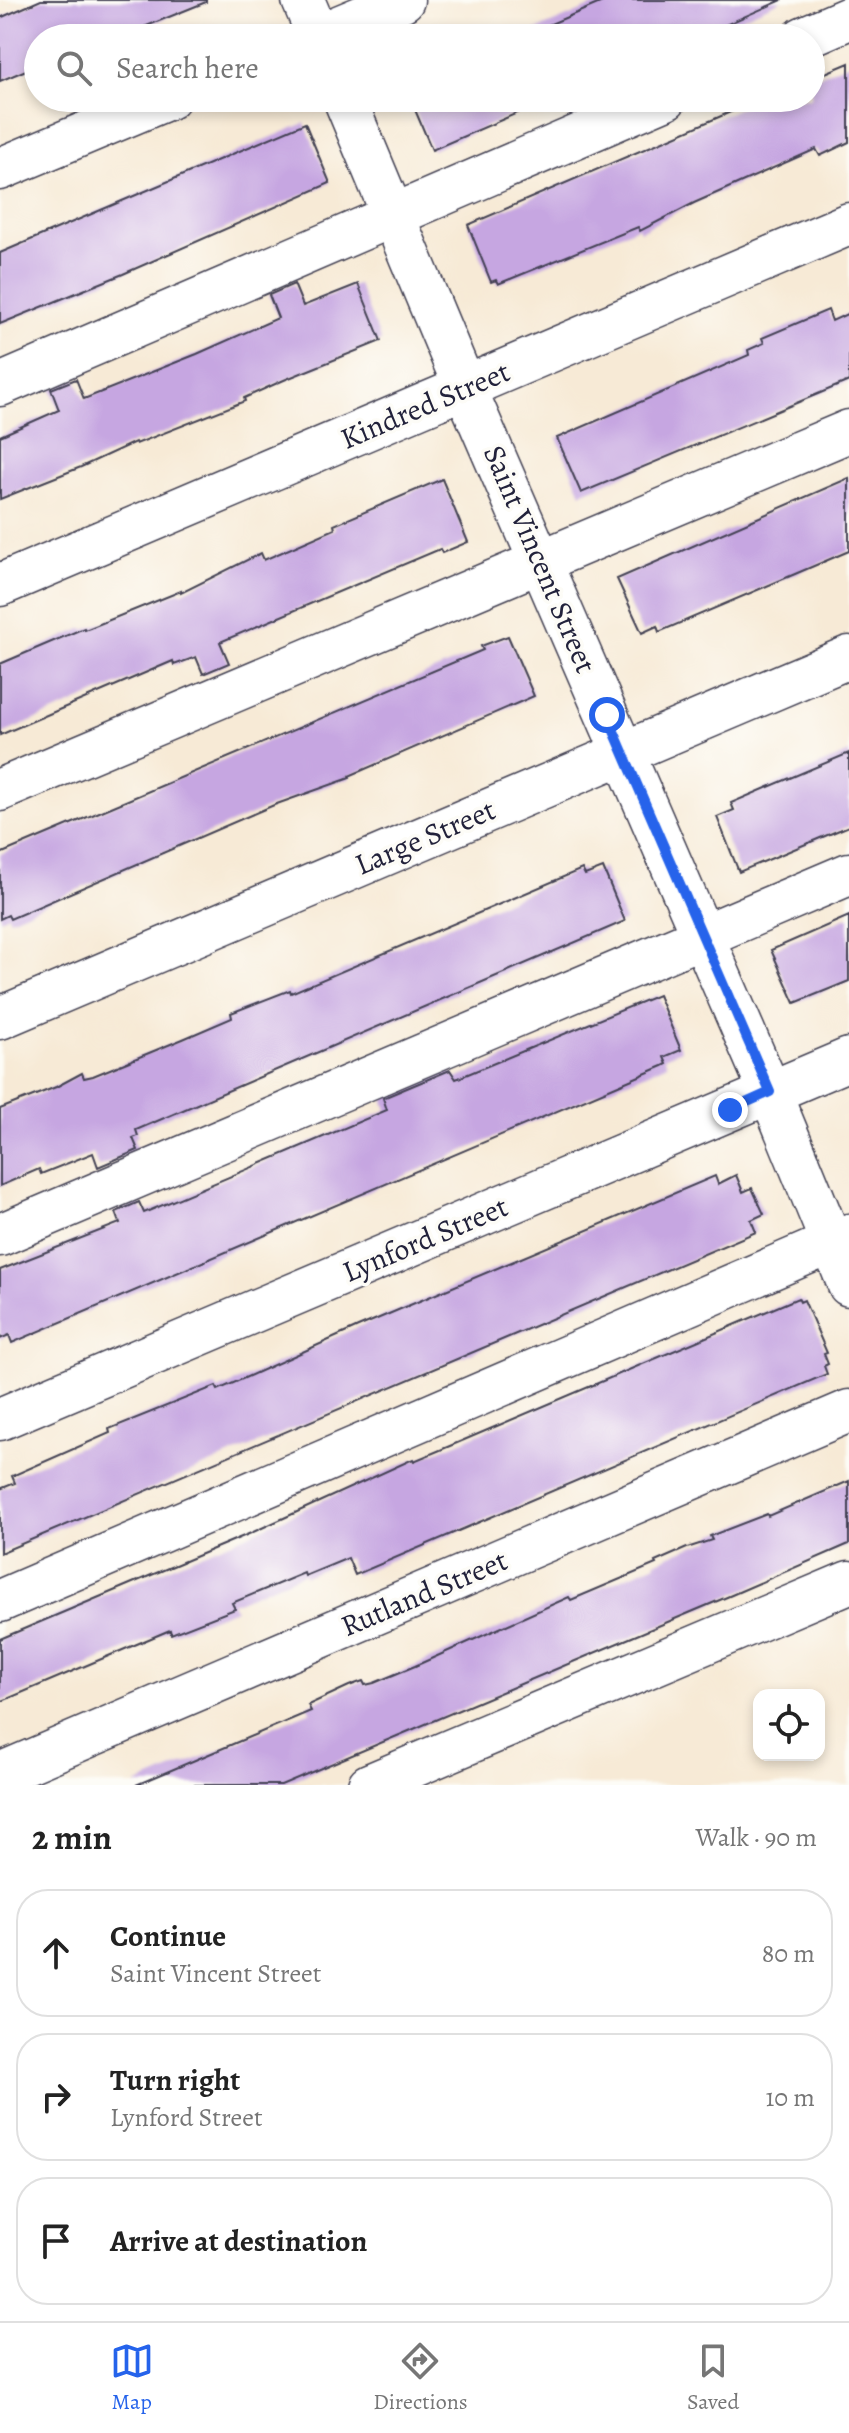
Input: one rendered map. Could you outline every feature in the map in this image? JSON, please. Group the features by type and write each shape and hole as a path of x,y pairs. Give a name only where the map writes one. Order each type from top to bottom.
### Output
{"street":[{"path":"326,24 403,0"},
{"path":"825,28 849,18"},
{"path":"0,169 136,112"},
{"name":"Saint Vincent Street","path":"350,112 701,936 840,1239 849,1285"},
{"path":"0,385 634,112"},
{"name":"Kindred Street","path":"0,585 849,224"},
{"path":"0,790 849,431"},
{"name":"Large Street","path":"0,1018 849,657"},
{"path":"0,1235 849,874"},
{"name":"Lynford Street","path":"0,1419 849,1059"},
{"path":"0,1601 840,1239"},
{"name":"Rutland Street","path":"13,1776 849,1411"},
{"path":"369,1785 849,1582"}],"building":[{"path":"41,0 206,0 152,24 24,24 24,71 0,81 0,18"},
{"path":"607,0 782,0 728,24 551,24"},
{"path":"849,63 849,142 820,156 816,149 694,203 640,231 638,227 498,284 496,280 491,282 468,225 730,112 825,112 825,73"},
{"path":"416,112 520,112 432,150"},
{"path":"305,123 330,183 0,324 0,253"},
{"path":"294,284 303,306 358,284 381,341 284,380 244,398 245,401 135,442 0,499 0,436 59,410 51,389 76,379 84,399 197,354 278,318 269,295"},
{"path":"828,310 832,321 849,313 849,381 581,493 557,438 749,355 748,350 764,343 762,338"},
{"path":"849,478 849,551 659,632 657,626 642,633 617,579"},
{"path":"442,479 468,542 442,553 440,549 220,642 229,663 203,674 196,657 174,665 173,661 0,735 0,664 84,628 181,593 261,553 264,560 335,529 334,525"},
{"path":"508,636 534,696 350,778 274,805 10,919 8,915 0,919 0,854 483,650 481,646"},
{"path":"849,753 849,826 739,872 717,817 734,810 731,803"},
{"path":"603,868 625,921 136,1130 138,1136 133,1138 138,1150 98,1167 93,1153 41,1174 39,1169 0,1186 0,1109 82,1073 84,1078 93,1076 183,1039 232,1018 231,1013 290,990 291,993 582,869 585,875"},
{"path":"849,916 849,981 795,1003 771,950"},
{"path":"658,995 681,1050 664,1057 667,1064 12,1343 9,1335 0,1339 0,1270 120,1223 116,1212 139,1202 144,1213 387,1110 383,1098 450,1070 456,1079"},
{"path":"736,1175 743,1192 752,1188 764,1214 751,1220 756,1232 0,1553 0,1489 15,1483 12,1476 110,1433 109,1429 216,1386 218,1390 358,1327 715,1176 718,1184"},
{"path":"798,1298 800,1302 804,1300 827,1353 824,1354 828,1364 824,1366 827,1374 355,1575 348,1558 305,1576 304,1573 232,1603 235,1609 171,1634 170,1630 0,1702 0,1639 251,1533 413,1459"},
{"path":"849,1481 849,1544 734,1594 281,1785 136,1785 311,1711 308,1705 349,1686 363,1681 365,1685 374,1683 569,1597 571,1600 687,1548 712,1540 710,1536 768,1516"}],"route":[{"path":"607,715 770,1092 730,1110"}]}
